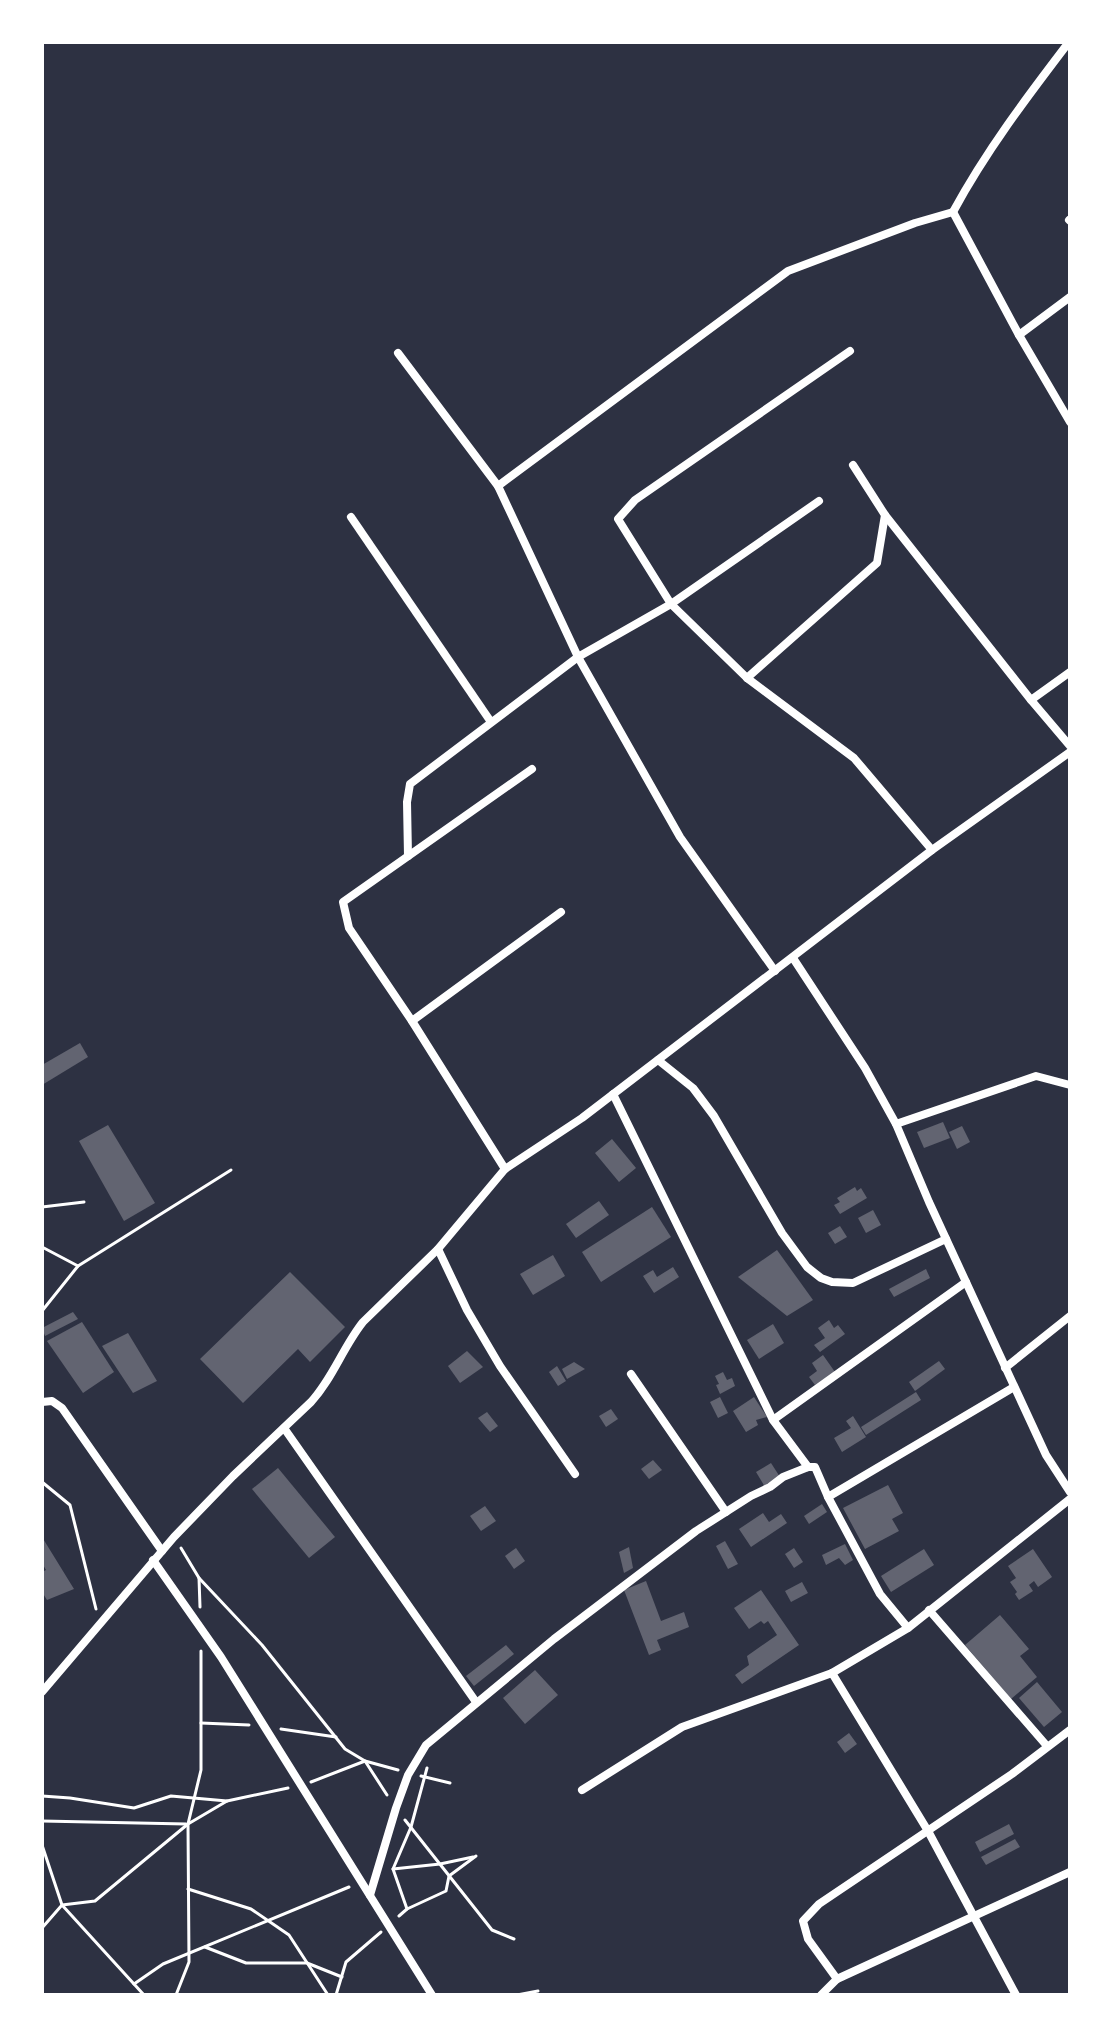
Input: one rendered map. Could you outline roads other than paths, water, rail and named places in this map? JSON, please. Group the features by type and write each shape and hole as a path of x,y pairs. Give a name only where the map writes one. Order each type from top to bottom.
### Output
{"street":[{"path":"498,486 788,271 915,223 953,212 1006,124 1069,42"},
{"path":"953,212 1070,422"},
{"path":"1019,335 1070,297"},
{"path":"850,351 635,500 618,519 671,604 747,678 854,758 932,850"},
{"path":"398,353 498,486 578,657 680,837 775,971"},
{"path":"42,1692 174,1537 322,1390 353,1333 438,1249 505,1169 582,1118 932,850 1070,749 885,515 853,465"},
{"path":"408,856 407,802 410,784 578,657 671,604 819,501"},
{"path":"747,678 877,563 885,515"},
{"path":"351,517 491,722"},
{"path":"1031,700 1070,672"},
{"path":"505,1169 349,928 343,902 532,769"},
{"path":"412,1021 561,912"},
{"path":"793,958 865,1068 896,1124 1046,1455 1070,1492"},
{"path":"658,1060 693,1088 714,1116 782,1233 807,1267 821,1278 853,1283 946,1239"},
{"path":"896,1124 1036,1076 1070,1085"},
{"path":"613,1094 773,1420 808,1467"},
{"path":"438,1249 467,1310 500,1366 575,1474"},
{"path":"773,1420 966,1282"},
{"path":"1005,1368 1070,1316"},
{"path":"631,1374 726,1512"},
{"path":"828,1497 1014,1387"},
{"path":"42,1402 52,1401 62,1408 162,1551"},
{"path":"284,1428 476,1702"},
{"path":"370,1895 408,1775 426,1745 565,1630 696,1531 783,1477 815,1467 880,1594 908,1628"},
{"path":"582,1790 682,1727 832,1673 908,1628 1070,1499"},
{"path":"153,1560 221,1657 432,1995"},
{"path":"929,1610 1047,1746"},
{"path":"832,1673 928,1831 1016,1995"},
{"path":"837,1979 808,1939 803,1921 819,1904 1012,1774 1070,1730"},
{"path":"821,1995 837,1979 1070,1872"}]}
